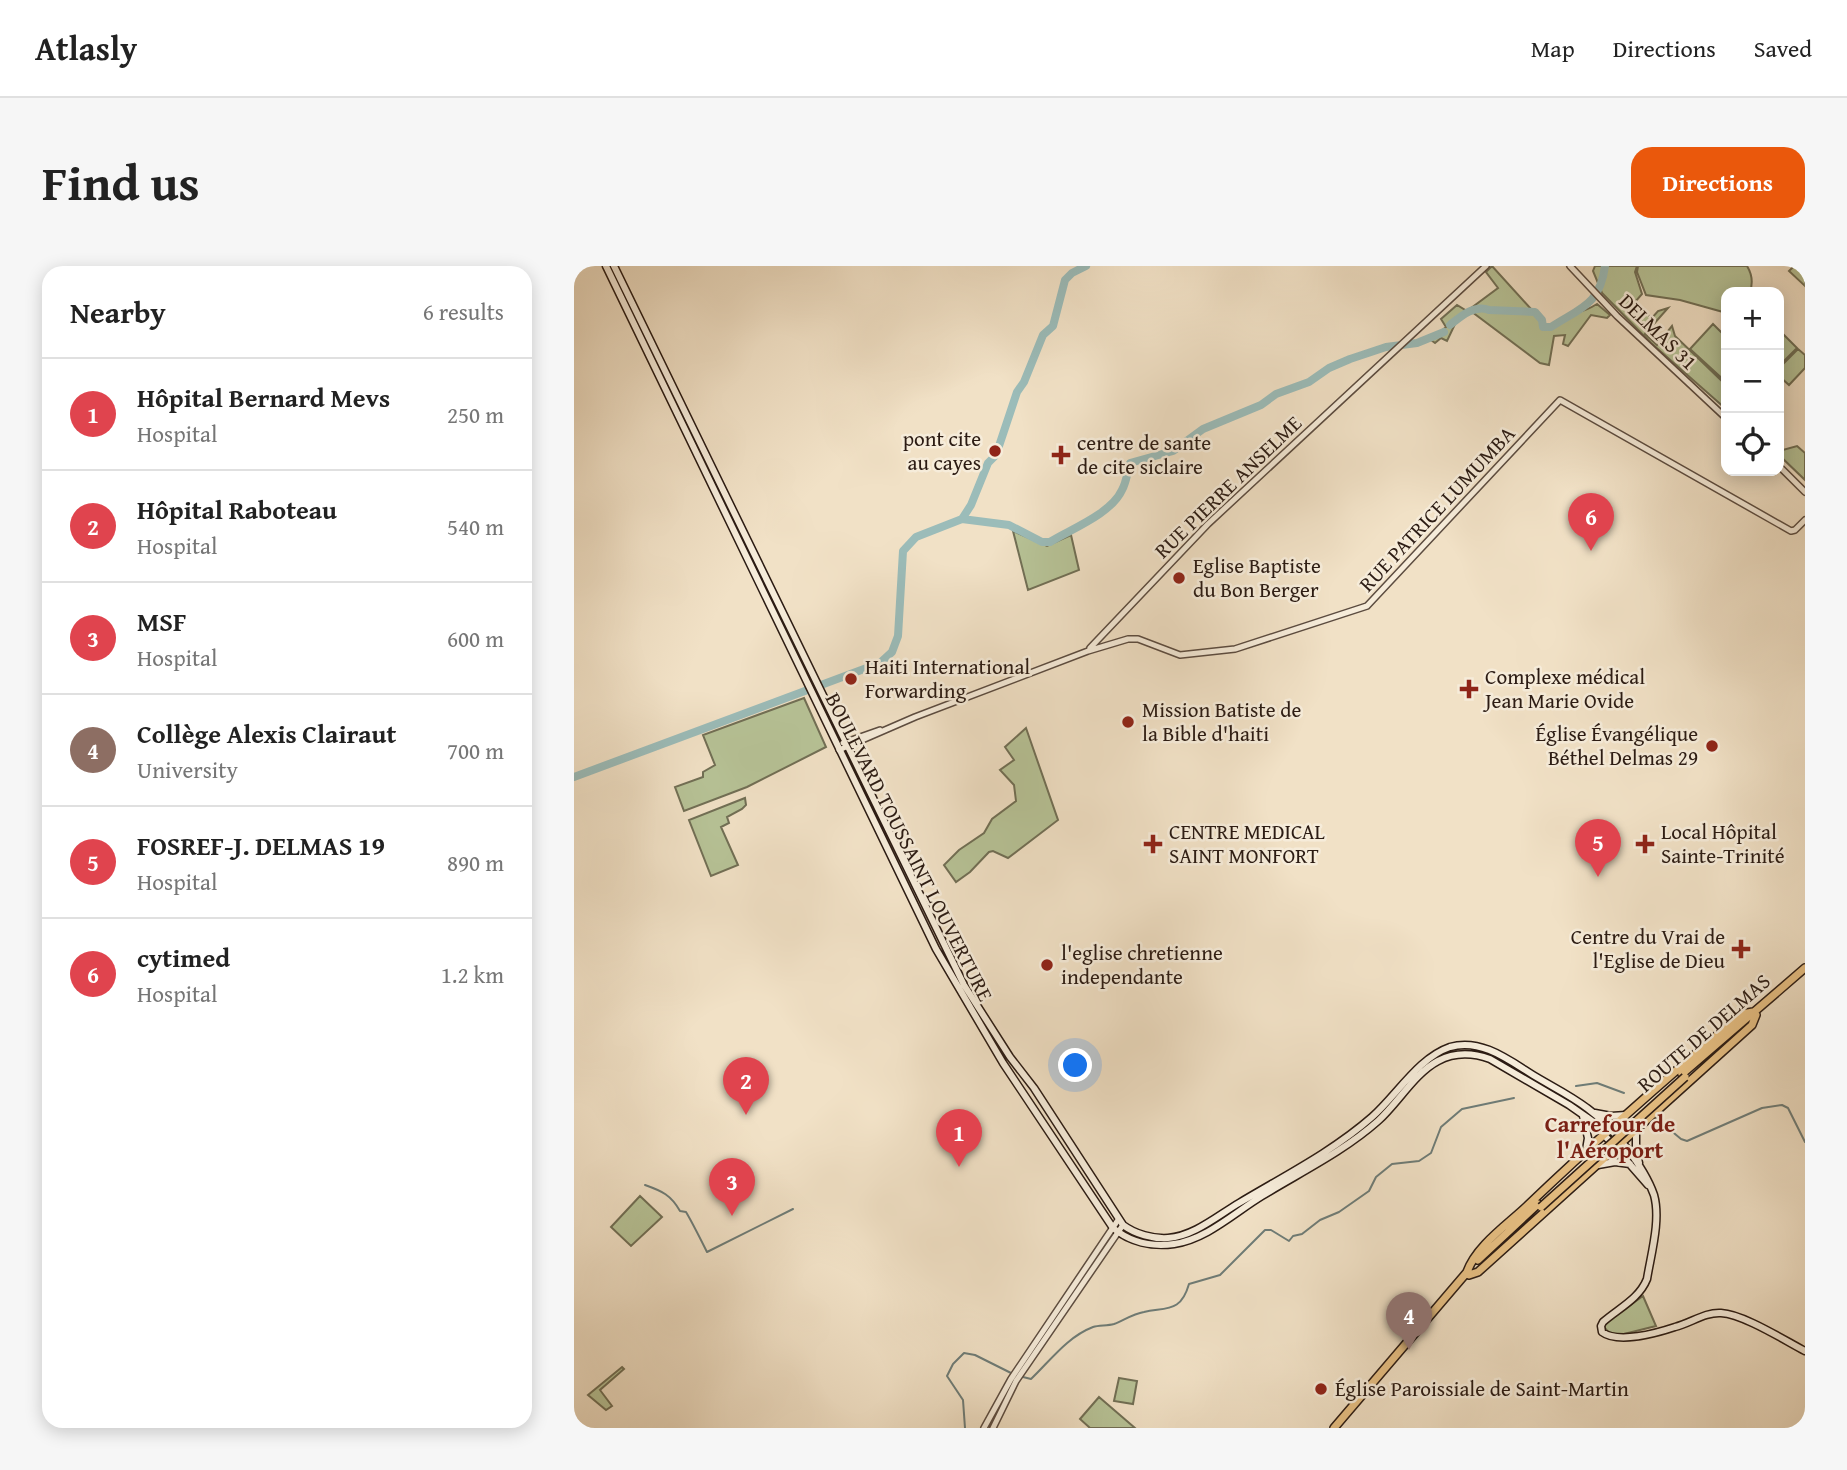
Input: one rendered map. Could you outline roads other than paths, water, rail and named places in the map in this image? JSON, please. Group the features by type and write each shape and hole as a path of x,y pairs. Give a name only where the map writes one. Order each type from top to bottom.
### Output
{"main road":[{"name":"BOULEVARD TOUSSAINT LOUVERTURE","path":"606,266 812,694 940,947 1003,1063 1116,1230"},
{"name":"BOULEVARD TOUSSAINT LOUVERTURE","path":"614,266 847,745 940,947 1121,1223"},
{"name":"ROUTE DE DELMAS","path":"1335,1428 1468,1274 1684,1076 1805,971"},
{"path":"1742,1014 1754,1014 1752,1025 1478,1272 1468,1274 1470,1262 1487,1243 1608,1131 1742,1014"},
{"path":"1121,1223 1129,1230 1155,1238 1170,1238 1201,1230 1333,1148 1374,1115 1423,1064 1453,1046 1473,1045 1508,1058 1593,1113 1630,1164 1650,1186"},
{"path":"1116,1230 1153,1245 1175,1244 1338,1151 1367,1131 1432,1065 1460,1054 1490,1059 1608,1131"},
{"path":"1593,1113 1628,1115"},
{"path":"1582,1115 1588,1138 1585,1153"},
{"path":"1636,1128 1636,1150 1656,1204 1647,1279 1643,1289 1634,1298 1603,1322 1602,1332 1618,1339 1676,1327 1720,1313 1739,1318 1805,1351"},
{"path":"1618,1146 1642,1170"},
{"path":"1070,1161 1078,1156"},
{"path":"1593,1167 1615,1162 1630,1164"}],"street":[{"name":"RUE PIERRE ANSELME","path":"1088,651 1202,530 1486,266"},
{"name":"DELMAS 31","path":"1570,266 1721,413"},
{"name":"RUE PATRICE LUMUMBA","path":"838,747 1088,651 1138,639 1180,655 1216,652 1235,649 1362,610 1403,570 1560,400 1601,426 1791,531 1805,520"},
{"path":"1784,471 1805,492"},
{"path":"984,1428 1020,1370 1121,1223"},
{"path":"993,1428 1014,1380"}],"waterway":[{"path":"574,777 880,663 892,652 898,636 903,551 916,537 962,519 971,505 988,463 996,455 1017,392 1024,382 1043,335 1053,326 1065,280 1086,266"},
{"path":"1450,325 1468,312 1484,309 1535,312 1542,320 1543,327 1551,327 1587,304 1599,289 1605,266"},
{"path":"962,519 1009,525 1042,542 1050,542 1100,514 1117,499 1124,487 1130,463 1173,451 1203,429 1261,405 1276,394 1309,382 1329,368 1350,359 1386,347 1417,343 1444,332"},
{"path":"1576,1086 1597,1083 1624,1093"},
{"path":"1023,1377 1031,1379 1067,1343 1084,1331 1178,1304 1189,1284 1220,1275 1265,1230 1271,1230 1289,1241 1320,1220 1339,1212 1369,1191 1376,1177 1392,1164 1419,1161 1431,1153 1441,1127 1462,1109 1514,1098"},
{"path":"1656,1118 1687,1141 1762,1108 1782,1105 1788,1108 1805,1142"},
{"path":"645,1185 666,1194 680,1211 686,1212 707,1252 793,1209"},
{"path":"965,1428 963,1400 947,1376 953,1364 964,1353 975,1355 1011,1373"}],"place":[{"name":"pont cite au cayes","path":"995,451"},
{"name":"centre de sante de cite siclaire","path":"1061,455"},
{"name":"cytimed","path":"1591,551"},
{"name":"Eglise Baptiste du Bon Berger","path":"1179,578"},
{"name":"Haiti International Forwarding","path":"851,679"},
{"name":"Complexe médical Jean Marie Ovide","path":"1469,689"},
{"name":"Mission Batiste de la Bible d'haiti","path":"1128,722"},
{"name":"Église Évangélique Béthel Delmas 29","path":"1712,746"},
{"name":"CENTRE MEDICAL SAINT MONFORT","path":"1153,844"},
{"name":"Local Hôpital Sainte-Trinité","path":"1645,844"},
{"name":"FOSREF-J. DELMAS 19","path":"1598,877"},
{"name":"Centre du Vrai de l'Eglise de Dieu","path":"1741,949"},
{"name":"l'eglise chretienne independante","path":"1047,965"},
{"name":"Hôpital Raboteau","path":"746,1115"},
{"name":"Hôpital Bernard Mevs","path":"959,1167"},
{"name":"MSF","path":"732,1216"},
{"name":"Collège Alexis Clairaut","path":"1409,1350"},
{"name":"Église Paroissiale de Saint-Martin","path":"1321,1389"}],"district":[{"name":"Carrefour de l'Aéroport","path":"1610,1137"}]}
